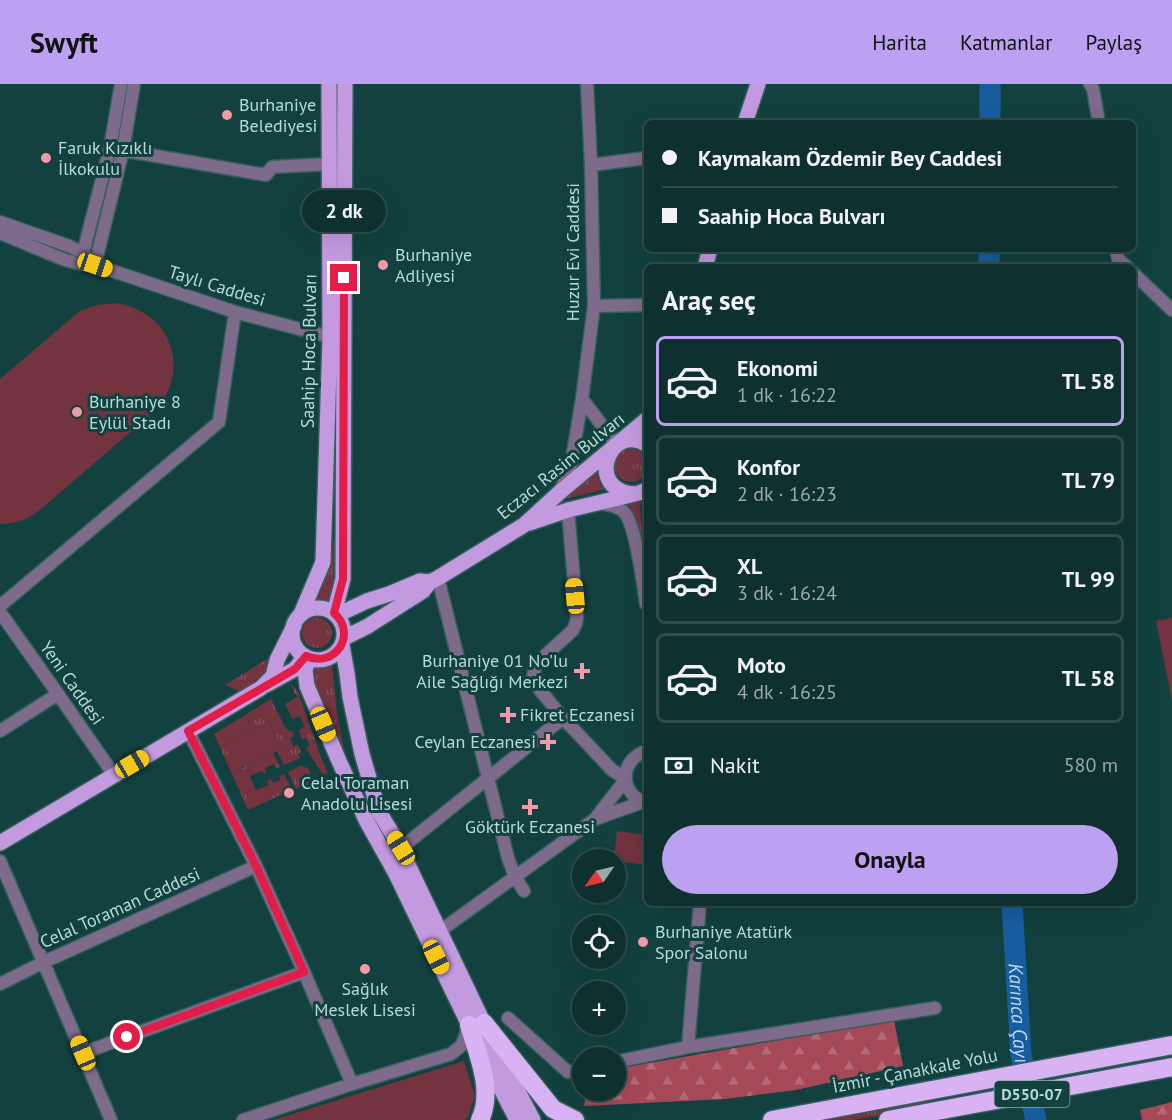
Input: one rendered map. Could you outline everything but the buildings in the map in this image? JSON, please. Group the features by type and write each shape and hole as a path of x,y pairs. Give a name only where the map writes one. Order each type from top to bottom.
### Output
{"highway":[{"path":"477,1024 486,1086 485,1108 480,1120"},
{"path":"477,1024 553,1109 575,1120"},
{"name":"İzmir - Çanakkale Yolu","path":"772,1120 1172,1045"},
{"name":"D550-07","path":"888,1120 1172,1067"}],"main road":[{"name":"Saahip Hoca Bulvarı","path":"261,688 273,676 277,660 298,620 323,562 330,337 329,84"},
{"name":"Saahip Hoca Bulvarı","path":"335,614 343,579 345,84"},
{"path":"746,120 758,84"},
{"name":"Eczacı Rasim Bulvarı","path":"335,614 420,581 434,580 524,525 644,422"},
{"path":"641,492 626,493 618,490 611,484 606,467 611,451 617,445 633,440 644,442"},
{"path":"524,525 596,502 641,492"},
{"path":"434,580 423,591 343,641 339,650 328,658 307,657 299,651 294,642 293,631 298,620 308,610 315,608 331,610 343,626 343,641 350,697 362,754 379,812 401,848 440,931 517,1120"},
{"path":"0,843 295,669 307,657"},
{"path":"307,657 305,670 307,686 366,820 477,1024"},
{"path":"491,1055 533,1120"}],"street":[{"path":"95,265 116,149 121,84"},
{"path":"0,222 69,246 82,259 134,84"},
{"name":"Huzur Evi Caddesi","path":"560,492 570,465 582,399 594,306 591,165 586,84"},
{"path":"1090,84 1098,120"},
{"path":"116,149 266,175 272,167 330,164"},
{"path":"591,165 644,158"},
{"name":"Taylı Caddesi","path":"0,233 65,260 82,259 235,312 330,337"},
{"path":"1136,276 1172,310"},
{"path":"594,306 644,305"},
{"path":"0,606 219,422 235,312"},
{"path":"582,399 617,445"},
{"path":"596,502 618,508 625,513 634,536 644,592"},
{"path":"568,510 576,623 573,630 536,664 533,677 540,690 563,718 612,770 626,779"},
{"path":"434,580 508,858 515,877 524,891"},
{"name":"Yeni Caddesi","path":"0,612 114,775"},
{"path":"0,731 58,694"},
{"path":"401,848 563,718"},
{"path":"188,731 256,866 352,1084"},
{"path":"644,751 636,755 626,770 626,779 631,793 644,801"},
{"path":"612,770 630,762"},
{"path":"440,931 595,819 626,779"},
{"path":"595,819 644,802"},
{"path":"0,861 111,1120"},
{"name":"Celal Toraman Caddesi","path":"0,984 256,866"},
{"path":"688,1047 700,906"},
{"path":"83,1053 304,972"},
{"path":"626,1060 688,1047 935,1008"},
{"path":"508,1018 568,1072 572,1071"},
{"path":"243,1120 451,1054 462,1045 477,1024"}],"green space":[{"name":"Burhaniye 8 Eylül Stadı","path":"116,303 135,308 150,317 162,329 170,344 173,360 173,377 167,394 156,410 41,509 22,520 0,524 0,379 80,311 97,305"},
{"path":"631,448 643,453 643,477 631,482 619,477 614,465 619,453"},
{"path":"597,471 600,484 606,489 561,500"},
{"path":"643,498 640,507 643,548 628,499"},
{"path":"334,540 335,603 316,601"},
{"path":"317,618 328,622 332,633 328,644 317,648 306,644 302,633 306,622"},
{"path":"1172,618 1172,701 1156,621"},
{"path":"274,655 263,675 244,689 239,691 225,685"},
{"path":"332,664 337,714 346,759 308,670"},
{"path":"291,685 298,692 328,773 323,775 306,748 310,746 306,738 302,739 299,730 305,727 300,716 293,719 285,704 297,697"},
{"path":"271,699 286,729 293,732 294,736 290,738 293,746 298,745 301,752 298,754 300,758 284,765 277,751 282,749 269,721 224,742 237,770 273,753 280,767 276,768 274,764 265,768 266,773 264,774 262,771 250,776 256,790 269,785 267,781 271,779 274,783 280,780 280,776 284,774 292,790 248,810 214,734"},
{"path":"269,721 282,749 236,770 224,742"},
{"path":"302,765 308,768 314,781 296,789 288,772"},
{"path":"617,831 644,835 644,865 626,862 626,849 615,849"},
{"path":"894,1020 903,1066 796,1090 725,1099 584,1106 585,1101 626,1101 626,1067"},
{"path":"464,1061 475,1096 465,1120 273,1120"},
{"path":"928,1101 927,1108 852,1120 813,1120"},
{"path":"1172,1102 1172,1120 1142,1120 1140,1110"}],"waterway":[{"name":"Karınca Çayı","path":"990,84 990,120"},
{"name":"Karınca Çayı","path":"989,252 989,264"},
{"name":"Karınca Çayı","path":"1012,906 1021,1055 1036,1120"}],"place":[{"name":"Burhaniye Belediyesi","path":"227,115"},
{"name":"Faruk Kızıklı İlkokulu","path":"46,158"},
{"name":"Burhaniye Adliyesi","path":"383,265"},
{"name":"Burhaniye 8 Eylül Stadı","path":"77,412"},
{"name":"Burhaniye 01 No'lu Aile Sağlığı Merkezi","path":"582,671"},
{"name":"Fikret Eczanesi","path":"508,715"},
{"name":"Ceylan Eczanesi","path":"548,742"},
{"name":"Celal Toraman Anadolu Lisesi","path":"289,793"},
{"name":"Göktürk Eczanesi","path":"530,807"},
{"name":"Burhaniye Atatürk Spor Salonu","path":"643,942"},
{"name":"Sağlık Meslek Lisesi","path":"365,969"}],"route":[{"path":"127,1037 304,972 256,866 188,731 295,669 306,656 315,659 328,658 342,645 343,626 334,613 343,579 344,278"}]}
